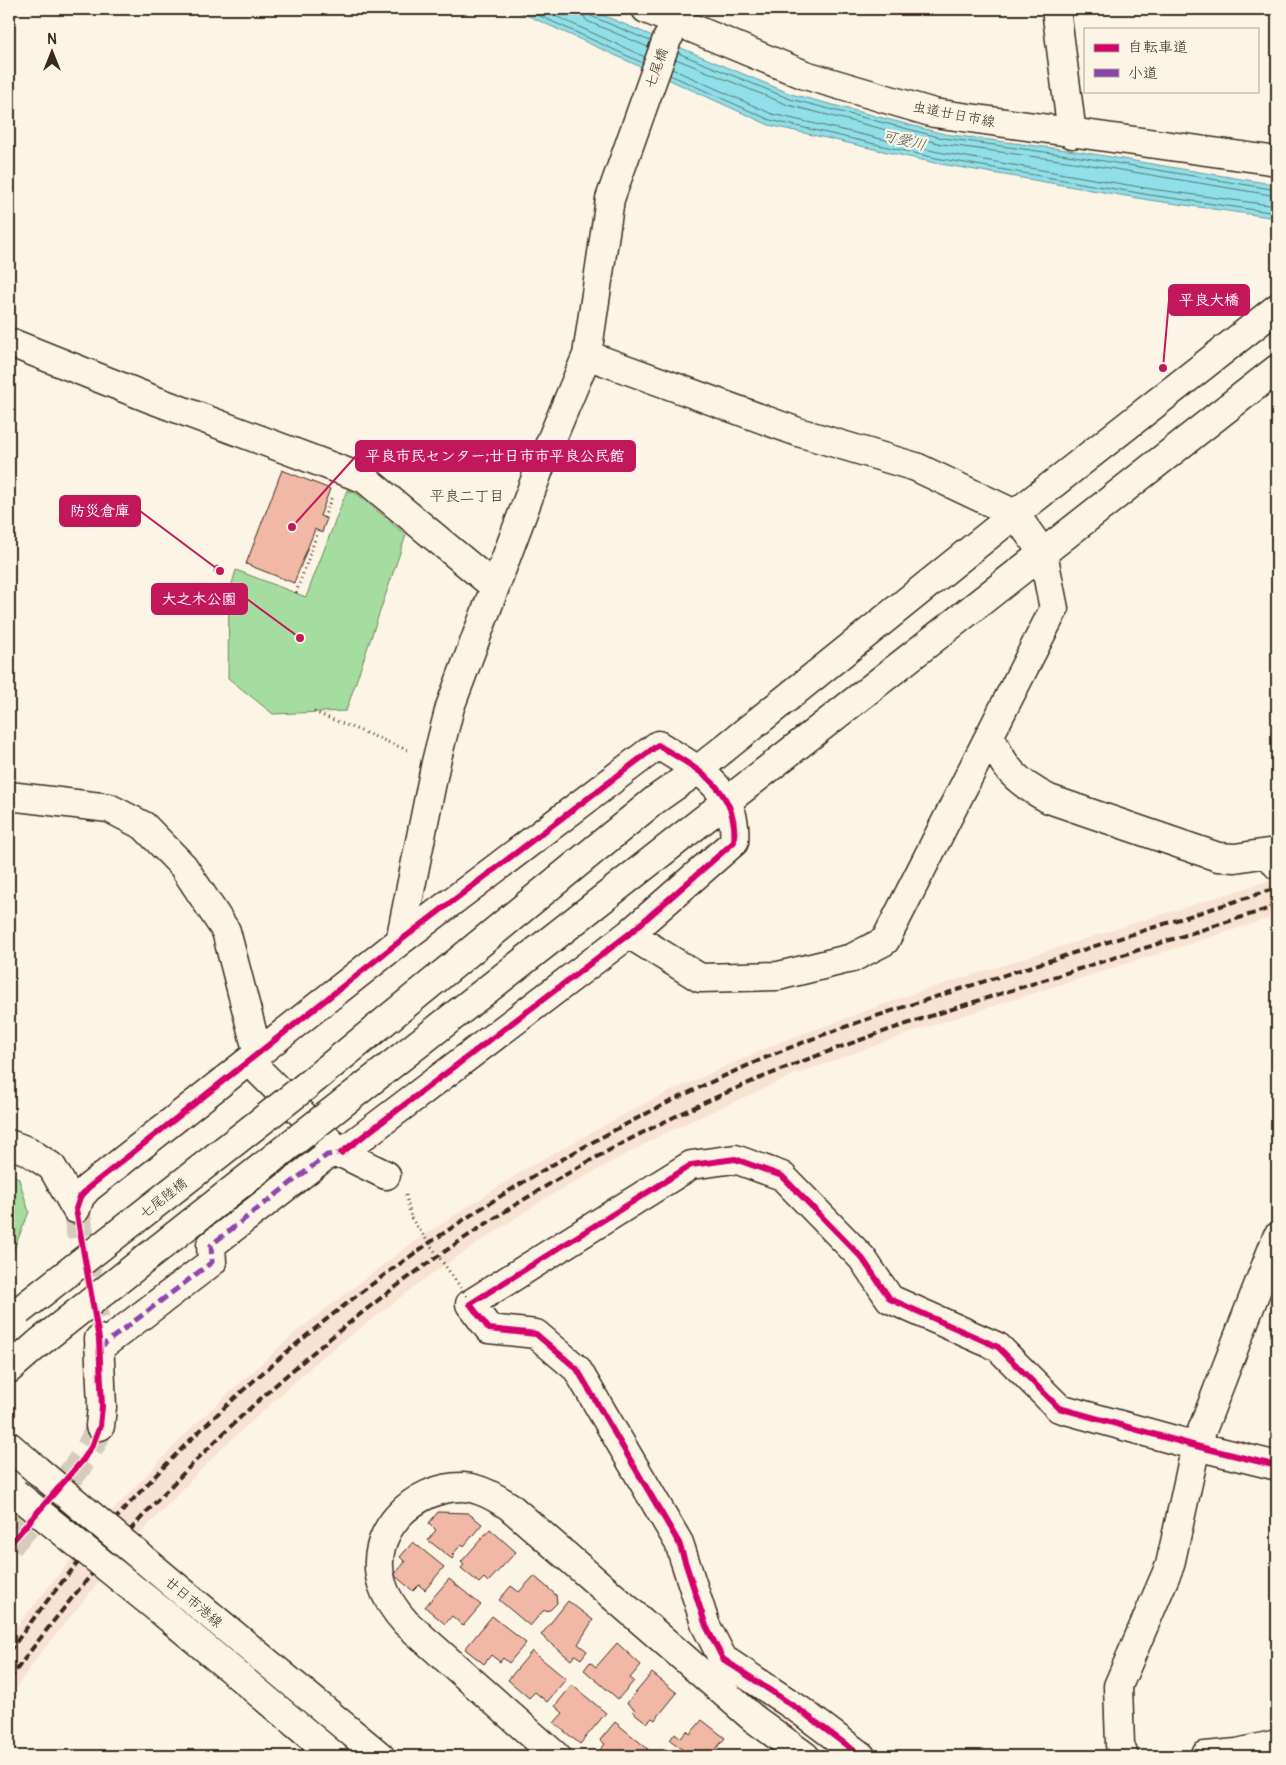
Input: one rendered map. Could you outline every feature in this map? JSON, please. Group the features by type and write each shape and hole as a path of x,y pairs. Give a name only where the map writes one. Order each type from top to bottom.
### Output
{"street":[{"name":"虫道廿日市線","path":"646,9 672,30 805,75 934,113 1072,134 1277,160"},
{"path":"1056,9 1072,134"},
{"name":"七尾橋","path":"400,941 436,762 450,707 540,467 587,355 610,199 645,98 672,30"},
{"name":"七尾陸橋","path":"14,1315 306,1086 655,800 699,769 1014,514 1277,308"},
{"path":"9,342 154,400 365,479 495,587"},
{"path":"587,355 798,432 916,467 1014,514 1043,553 1054,609 885,941 852,958 778,976 700,978 629,934"},
{"path":"9,1369 40,1342 329,1114 1277,369"},
{"path":"990,734 1008,769 1026,788 1049,800 1218,857 1274,856"},
{"path":"9,1144 28,1152 52,1167 76,1209 80,1198 88,1188 400,941 658,745 699,769 728,801 735,825 734,842 629,934 341,1154 327,1155 211,1245 212,1262 99,1343 102,1407 100,1426"},
{"path":"9,796 109,808 144,826 176,860 226,931 254,1058 341,1154 386,1175"},
{"path":"861,1756 801,1711 723,1659 706,1626 679,1542 578,1369 536,1334 489,1330 470,1304 692,1165 735,1159 782,1176 862,1258 890,1299 998,1347 1059,1408 1277,1466"},
{"path":"1124,1756 1120,1745 1118,1686 1170,1565 1196,1446 1277,1236"},
{"name":"廿日市港線","path":"9,1446 380,1756"},
{"path":"545,1753 406,1623 390,1605 382,1582 380,1558 386,1534 399,1514 418,1498 440,1489 464,1487 488,1493 509,1506 752,1718 805,1756"},
{"name":"廿日市港線","path":"12,1491 167,1616 334,1756"},
{"path":"1205,1756 1237,1753 1277,1744"}],"path":[{"path":"296,593 318,530"},
{"path":"229,594 234,596"},
{"path":"314,712 436,762"},
{"path":"411,1218 469,1299"}],"shaded area":[{"path":"1277,878 1277,916 924,1028 794,1075 667,1132 546,1198 430,1275 320,1359 218,1452 123,1552 36,1659 9,1699 9,1636 96,1528 193,1426 297,1331 409,1245 527,1168 651,1100 780,1042 912,994"}],"green space":[{"path":"347,490 356,493 406,535 346,711 273,714 228,678 229,594 236,570 306,597"},
{"path":"9,1170 19,1179 29,1212 13,1251 9,1255"}],"water":[{"name":"可愛川","path":"513,9 588,9 791,94 944,134 1075,151 1277,185 1277,218 1149,200 935,163 769,125"}],"building":[{"path":"282,470 330,489 320,516 327,519 322,533 315,529 294,583 246,564"},
{"path":"216,566 226,570 224,576 214,572"},
{"path":"438,1512 468,1513 482,1524 464,1546 462,1544 452,1555 454,1556 452,1559 428,1540 436,1530 429,1523"},
{"path":"490,1529 516,1552 488,1582 484,1578 479,1583 461,1568 464,1565 461,1562"},
{"path":"413,1542 444,1567 425,1590 419,1585 413,1591 394,1575 405,1562 400,1557"},
{"path":"534,1576 556,1595 557,1603 550,1610 543,1611 530,1626 499,1600 511,1586 519,1592"},
{"path":"449,1579 481,1605 463,1626 452,1616 445,1624 425,1607"},
{"path":"568,1601 593,1620 578,1644 587,1651 581,1659 575,1655 571,1660 541,1635"},
{"path":"492,1616 526,1643 509,1663 503,1658 500,1662 491,1655 484,1664 465,1649"},
{"path":"617,1643 641,1665 630,1678 634,1681 618,1699 584,1670 590,1662 596,1667"},
{"path":"532,1651 566,1679 547,1702 535,1692 529,1698 508,1680"},
{"path":"652,1673 677,1693 655,1720 652,1718 647,1723 633,1712 635,1710 627,1703"},
{"path":"572,1685 606,1713 580,1744 554,1723 563,1713 555,1706"},
{"path":"702,1720 725,1738 710,1756 691,1756 670,1740 675,1733 681,1738 687,1731 690,1734"},
{"path":"615,1722 648,1749 641,1756 596,1755 605,1744 600,1740"}],"tunnel":[{"path":"76,1209 99,1339"},
{"path":"9,1545 72,1473 93,1442 100,1426"}],"railway":[{"path":"9,1652 82,1557 162,1468 249,1385 340,1308 437,1238 538,1173 643,1115 751,1064 811,1039 903,1007 1277,888"},
{"path":"9,1680 84,1584 165,1492 252,1407 344,1327 442,1253 545,1187 652,1128 795,1064 924,1018 1277,906"}],"marked path":[{"path":"99,1348 212,1262 211,1245 327,1155 341,1153"}],"cycle path":[{"path":"9,1545 83,1460 93,1444 100,1426 102,1407 99,1339 76,1209 80,1197 88,1188 400,941 658,745 701,772 722,794 730,808 734,824 734,842 629,934 341,1153"},
{"path":"861,1756 801,1711 723,1659 706,1626 679,1543 577,1369 536,1334 489,1329 470,1304 691,1165 735,1159 782,1176 862,1258 890,1299 998,1347 1059,1408 1277,1466"}],"place":[{"name":"平良大橋","path":"1163,368"},
{"name":"平良市民センター;廿日市市平良公民館","path":"292,527"},
{"name":"防災倉庫","path":"220,571"},
{"name":"大之木公園","path":"300,638"}],"district":[{"name":"平良二丁目","path":"467,496"}]}
